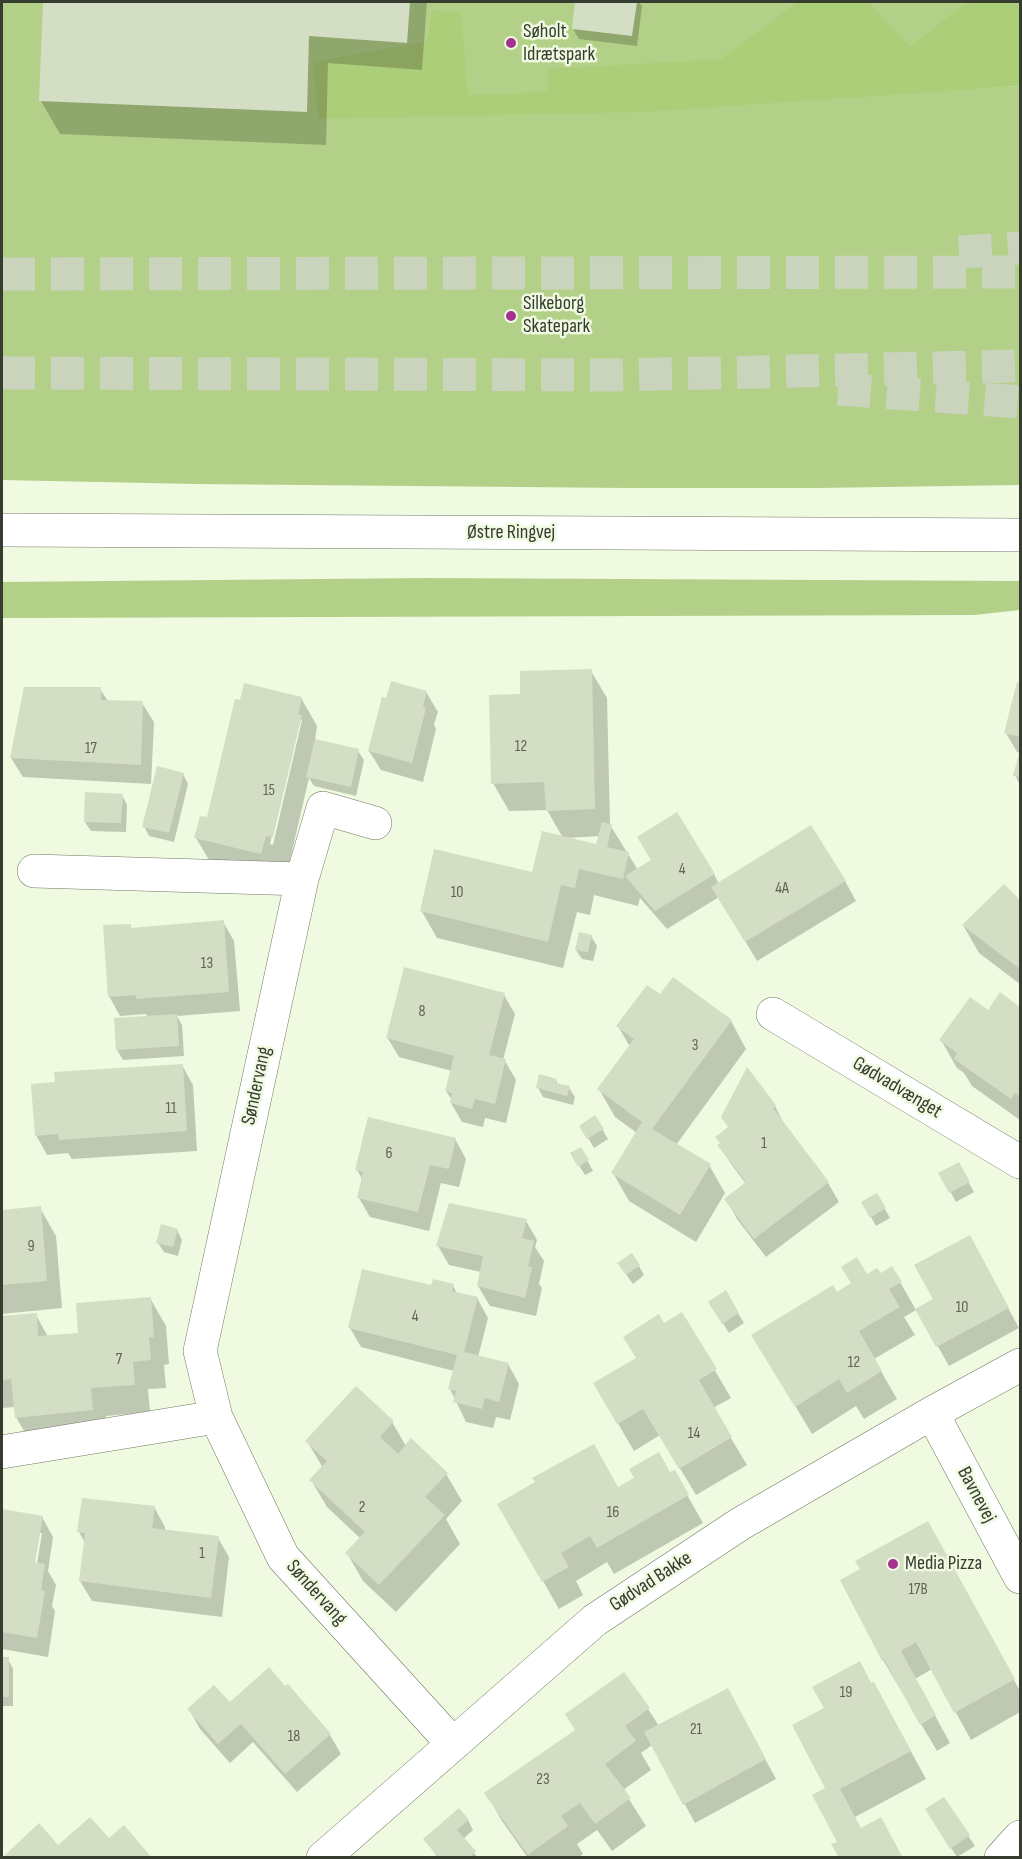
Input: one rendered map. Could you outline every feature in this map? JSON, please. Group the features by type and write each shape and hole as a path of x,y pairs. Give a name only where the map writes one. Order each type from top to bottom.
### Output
{"street":[{"name":"Østre Ringvej","path":"2,530 1020,535"},
{"name":"Søndervang","path":"375,823 322,808 303,879 200,1351 216,1417 283,1557 453,1744"},
{"path":"34,871 303,879"},
{"name":"Gødvadvænget","path":"773,1014 1020,1162"},
{"name":"Gødvad Bakke","path":"323,1857 595,1620 740,1524 1020,1365"},
{"name":"Bavnevej","path":"932,1413 1020,1577"},
{"path":"2,1452 216,1417"},
{"path":"1001,1857 1020,1837"}],"green space":[{"path":"2,2 1020,2 900,93 1020,86 1020,485 628,488 2,480"},
{"path":"798,2 868,2 910,47 967,2 1020,2 1020,86 644,112 318,119 313,62 428,41 432,10 461,13 468,95 547,92 548,69 721,59"},
{"path":"427,578 1020,581 1020,610 974,615 2,618 2,582"}],"building":[{"path":"43,2 410,2 407,43 309,36 307,112 39,101"},
{"path":"575,2 637,2 632,36 572,29"},
{"path":"592,669 595,809 546,811 544,782 491,784 489,695 520,694 520,671"},
{"path":"391,681 427,691 423,707 426,708 412,763 368,751 382,697 386,698"},
{"path":"1017,682 1020,683 1020,737 1004,733"},
{"path":"244,683 302,697 298,715 302,715 273,837 266,836 261,854 194,838 200,816 207,817 235,699 240,700"},
{"path":"24,687 101,687 101,700 143,701 141,765 10,758"},
{"path":"315,739 359,749 351,787 306,777"},
{"path":"1020,750 1020,777 1013,776"},
{"path":"157,766 184,773 169,833 142,827"},
{"path":"85,792 123,794 121,823 84,822"},
{"path":"677,812 715,874 655,911 625,876 651,860 637,837"},
{"path":"602,822 612,824 607,847 629,852 623,879 579,869 575,888 561,885 548,942 420,911 434,849 532,872 542,831 596,844"},
{"path":"811,825 846,881 745,942 711,887"},
{"path":"1004,884 1020,900 1020,969 962,925"},
{"path":"224,920 229,992 136,999 136,995 108,997 103,925 131,924 131,928"},
{"path":"579,932 592,935 588,952 575,950"},
{"path":"404,967 505,993 489,1055 506,1059 495,1104 475,1099 472,1109 450,1103 452,1093 445,1091 454,1056 386,1038"},
{"path":"673,977 732,1020 652,1129 711,1164 680,1215 611,1173 642,1122 597,1089 634,1039 616,1026 647,985 660,994"},
{"path":"1000,992 1020,1007 1020,1097 1015,1093 1011,1099 954,1059 957,1053 939,1040 970,997 988,1010"},
{"path":"177,1014 179,1046 116,1050 114,1018"},
{"path":"183,1064 187,1131 59,1140 58,1134 35,1136 31,1084 55,1082 54,1072"},
{"path":"747,1067 776,1105 773,1108 829,1182 754,1239 724,1199 746,1182 717,1145 720,1143 715,1137 728,1127 721,1117"},
{"path":"539,1074 557,1079 556,1083 570,1086 567,1096 536,1088"},
{"path":"595,1115 604,1129 587,1139 579,1126"},
{"path":"368,1117 456,1138 449,1169 430,1165 418,1212 357,1198 363,1172 355,1170"},
{"path":"581,1147 589,1160 578,1167 570,1153"},
{"path":"959,1162 970,1182 949,1193 938,1173"},
{"path":"877,1193 886,1208 870,1218 861,1202"},
{"path":"449,1203 527,1219 522,1238 534,1241 528,1267 532,1267 525,1298 477,1286 483,1256 436,1246"},
{"path":"41,1206 47,1281 2,1285 2,1210"},
{"path":"161,1224 178,1229 173,1247 156,1243"},
{"path":"970,1235 1009,1308 936,1347 915,1309 933,1299 914,1265"},
{"path":"632,1253 640,1265 626,1275 617,1263"},
{"path":"857,1257 867,1274 877,1268 881,1273 892,1266 902,1282 889,1289 900,1307 859,1331 882,1371 847,1393 839,1379 795,1407 751,1335 833,1285 837,1292 851,1283 841,1267"},
{"path":"362,1269 431,1285 433,1279 454,1284 452,1291 478,1297 464,1352 509,1363 499,1402 485,1398 482,1409 453,1402 456,1391 448,1389 457,1355 348,1328"},
{"path":"726,1290 739,1313 722,1324 708,1302"},
{"path":"151,1297 154,1337 149,1337 151,1360 133,1362 135,1385 91,1388 93,1410 15,1418 11,1379 2,1380 2,1316 37,1313 38,1336 78,1333 76,1303"},
{"path":"682,1312 717,1369 699,1380 732,1437 679,1469 643,1409 617,1424 593,1383 636,1358 623,1337 659,1314 664,1323"},
{"path":"356,1386 394,1421 380,1437 398,1454 411,1438 448,1473 425,1497 445,1515 379,1585 345,1553 365,1532 309,1480 327,1461 305,1441"},
{"path":"594,1444 618,1487 634,1478 629,1469 659,1452 670,1472 675,1470 689,1495 597,1548 590,1536 561,1553 569,1567 542,1582 497,1504 535,1482 532,1478"},
{"path":"82,1498 155,1506 152,1528 219,1536 211,1598 79,1581 85,1533 77,1532"},
{"path":"2,1509 43,1516 35,1562 45,1564 41,1590 45,1591 37,1638 2,1632"},
{"path":"928,1521 1015,1679 954,1713 916,1642 901,1651 936,1715 920,1725 884,1659 882,1661 840,1580 860,1569 855,1561"},
{"path":"2,1657 9,1657 9,1697 2,1697"},
{"path":"860,1661 871,1683 874,1682 911,1751 840,1789 861,1828 881,1817 903,1858 839,1858 831,1844 837,1842 812,1795 825,1788 792,1725 824,1708 812,1687"},
{"path":"269,1667 285,1686 288,1684 331,1734 285,1774 241,1724 218,1744 187,1709 214,1685 230,1702"},
{"path":"624,1672 650,1708 625,1726 636,1741 605,1764 631,1798 595,1824 580,1803 561,1816 568,1826 528,1855 484,1793 575,1730 565,1714"},
{"path":"728,1688 766,1759 683,1805 644,1732"},
{"path":"944,1797 970,1835 950,1849 925,1809"},
{"path":"459,1808 469,1820 457,1830 476,1851 469,1858 439,1858 423,1839"},
{"path":"90,1817 109,1838 124,1825 152,1858 2,1858 39,1823 58,1845"}],"tunnel":[{"path":"959,252 1020,248"},
{"path":"2,274 1020,272"},
{"path":"2,373 621,375 1020,366"},
{"path":"838,389 1020,402"}],"place":[{"name":"Søholt Idrætspark","path":"511,43"},
{"name":"Silkeborg Skatepark","path":"511,316"},
{"name":"Media Pizza","path":"893,1564"}]}
